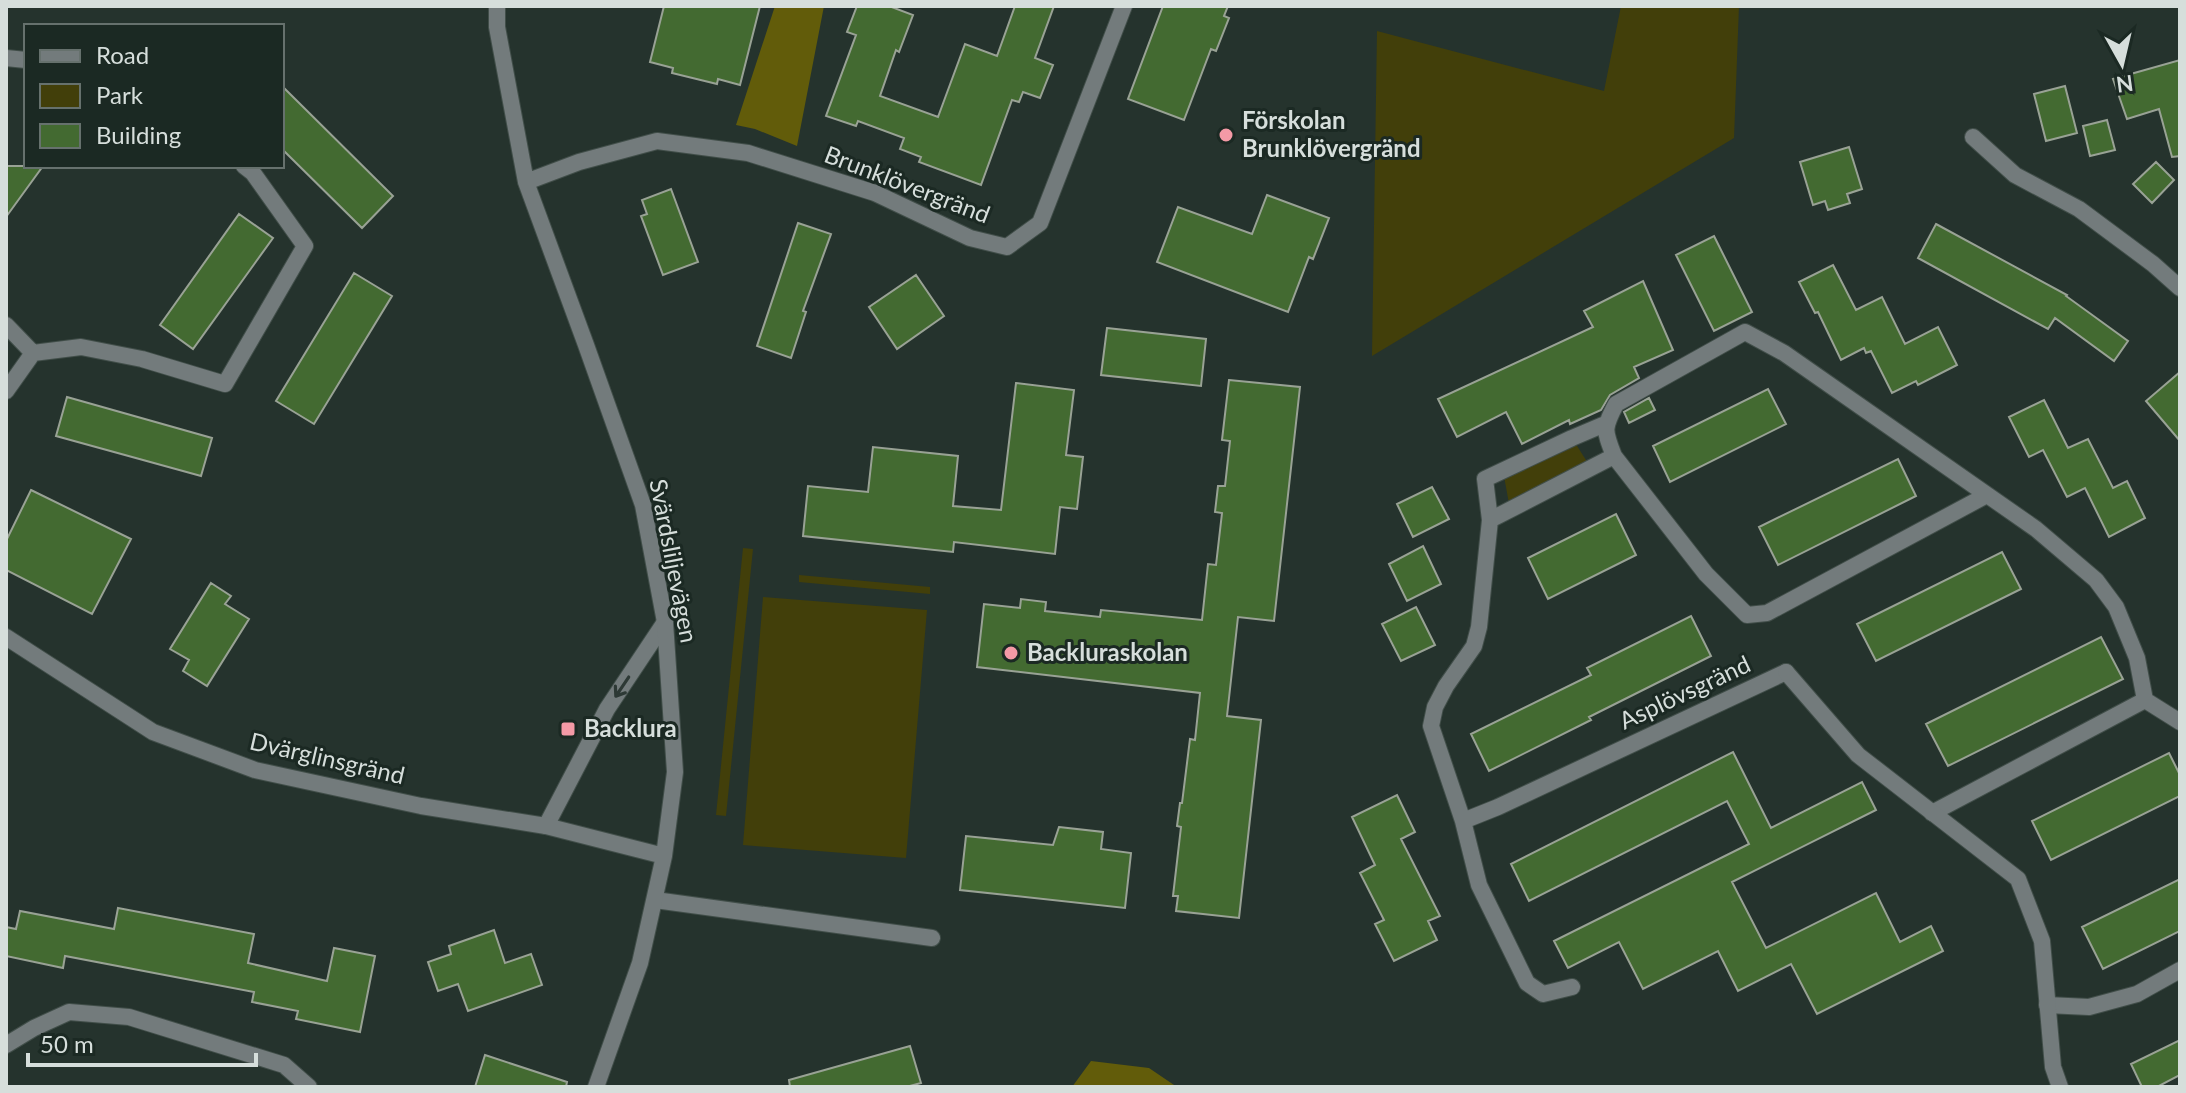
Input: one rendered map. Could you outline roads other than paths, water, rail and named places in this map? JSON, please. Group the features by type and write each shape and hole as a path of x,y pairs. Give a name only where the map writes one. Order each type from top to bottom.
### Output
{"street":[{"name":"Svärdsliljevägen","path":"497,6 497,27 526,182 643,505 665,622 675,772 664,856 640,963 596,1087"},
{"name":"Brunklövergränd","path":"526,182 579,162 657,141 748,153 875,193 970,238 1007,247 1040,223 1124,6"},
{"path":"1973,137 2015,175 2079,209 2180,288"},
{"path":"6,391 33,353 81,347 142,359 225,384 305,246 247,168"},
{"path":"6,325 33,353"},
{"path":"1572,987 1543,994 1527,983 1479,885 1463,821 1431,726 1435,707 1474,646 1479,627 1490,520 1485,479 1605,424 1616,404 1745,332 1784,353 2036,529 2096,580 2116,607 2132,645 2145,700 2180,722"},
{"name":"Asplövsgränd","path":"1605,424 1614,456 1706,574 1747,615 1767,613 1985,496"},
{"path":"1490,520 1614,456"},
{"path":"546,826 607,709 665,622"},
{"name":"Dvärglinsgränd","path":"6,637 153,732 255,770 421,806 546,826 664,856"},
{"name":"Asplövsgränd","path":"1463,821 1786,672 1858,755 2018,879 2042,941 2053,1067 2060,1087"},
{"path":"1932,813 2145,700"},
{"path":"655,900 932,938"},
{"path":"2047,1005 2089,1007 2137,994 2180,970"},
{"path":"6,1045 69,1012 129,1017 284,1065 309,1087"}],"place":[{"name":"Förskolan Brunklövergränd","path":"1226,135"},
{"name":"Backluraskolan","path":"1011,653"},
{"name":"Backlura","path":"568,729"}]}
